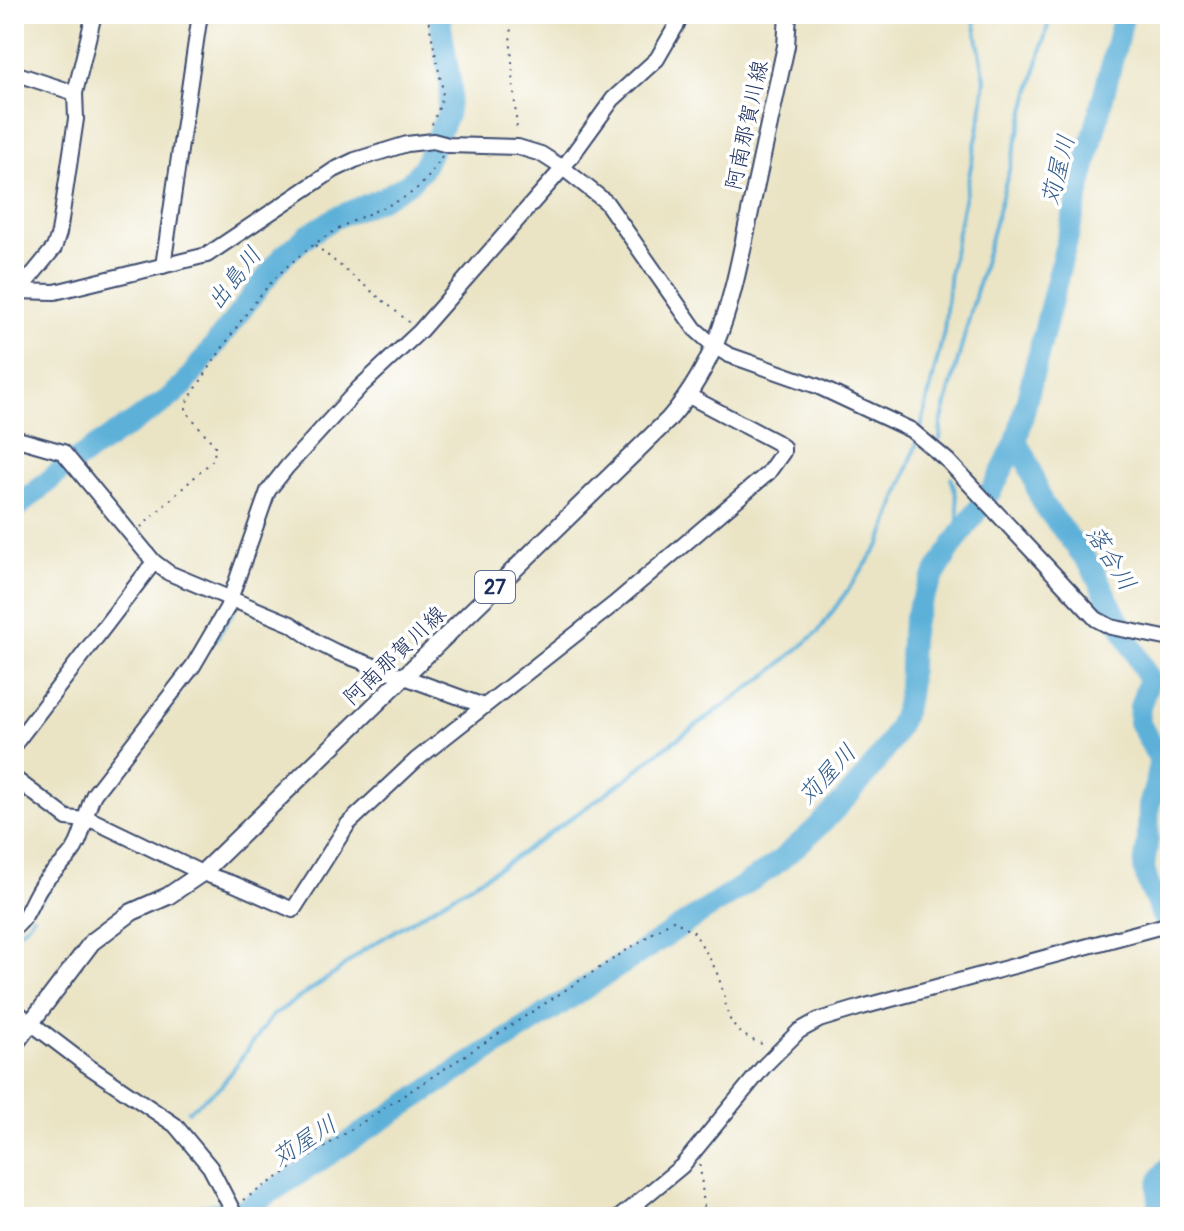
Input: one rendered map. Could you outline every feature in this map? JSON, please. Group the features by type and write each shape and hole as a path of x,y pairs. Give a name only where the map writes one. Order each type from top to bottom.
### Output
{"main road":[{"name":"阿南那賀川線","path":"14,1045 92,942 132,912 168,896 202,873 668,420 689,396 715,347 735,290 786,46 788,14"}],"street":[{"path":"15,293 54,248 59,233 76,119 75,93 94,14"},
{"path":"163,266 200,14"},
{"path":"14,928 24,920 31,902 50,875 75,849 88,820 94,794 193,666 236,601 268,491 360,387 420,331 566,170 613,99 657,59 683,14"},
{"path":"14,73 75,93"},
{"path":"15,293 55,292 207,255 334,170 407,144 518,147 541,154 606,202 695,329 715,347 729,355 817,386 911,430 948,461 1096,619 1111,627 1170,639"},
{"path":"14,778 67,818 88,820 202,873 293,910 348,824 416,760 700,532 768,473 783,452 783,447 689,396"},
{"path":"14,438 63,452 154,562 187,583 291,624 336,652 484,706"},
{"path":"14,745 154,562"},
{"path":"620,1217 694,1154 779,1050 799,1031 819,1020 1170,924"},
{"path":"14,1010 175,1125 210,1167 233,1209"}],"path":[{"path":"132,536 214,459 215,446 186,411 186,403 256,303 286,267 314,244 353,221 407,198 423,183 436,143 434,123 443,91 427,14"},
{"path":"515,14 510,33 518,147"},
{"path":"314,244 420,331"},
{"path":"233,1209 673,920 694,932 715,970 726,1015 736,1030 747,1038 779,1050"},
{"path":"694,1154 700,1165 705,1217"}],"waterway":[{"name":"出島川","path":"14,510 64,468 167,400 184,385 282,257 308,235 335,218 383,198 410,182 423,168 447,115 451,88 439,14"},
{"path":"920,432 944,331 950,271 981,116 985,79 973,14"},
{"path":"940,440 941,423 1051,14"},
{"name":"苅屋川","path":"189,1217 245,1209 772,867 829,816 867,774 896,730 905,709 912,632 919,606 943,561 994,486 1016,443 1124,14"},
{"path":"188,1111 221,1086 272,1016 362,951 510,861 770,673 818,632 881,543 918,440"},
{"name":"落合川","path":"1016,443 1025,455 1042,503 1091,566 1149,680 1140,707 1139,722 1159,759 1149,806 1144,867 1170,934"},
{"path":"951,478 958,509 955,540"},
{"path":"215,641 234,610 247,570"},
{"path":"165,714 177,698"},
{"path":"40,900 59,876"},
{"path":"14,935 33,916"},
{"name":"落合川","path":"1159,1217 1160,1180 1170,1166"}]}
